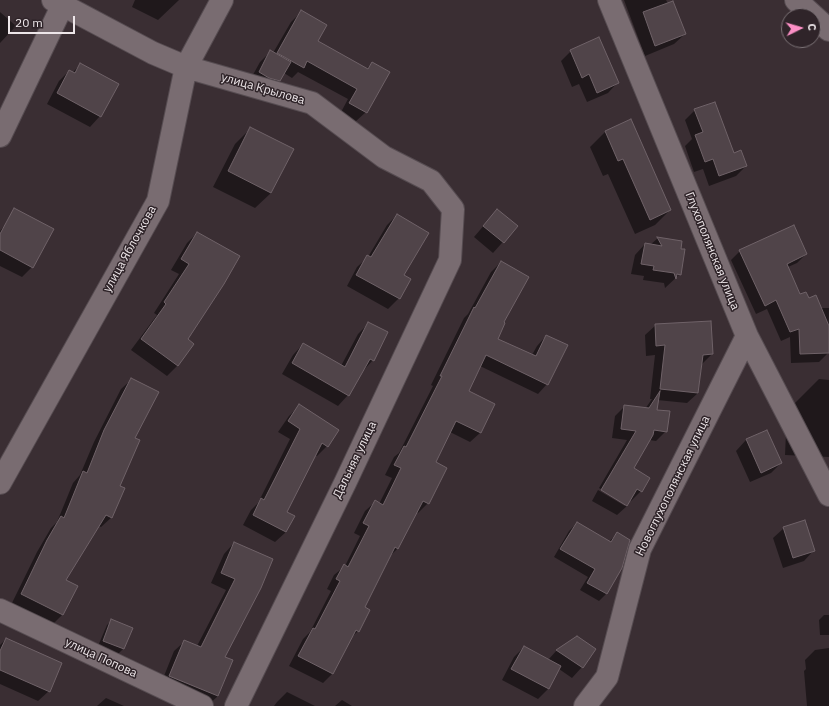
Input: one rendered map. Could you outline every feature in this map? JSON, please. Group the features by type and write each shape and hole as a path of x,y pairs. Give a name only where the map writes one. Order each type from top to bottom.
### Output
{"street":[{"name":"улица Яблочкова","path":"0,483 158,201 186,67 222,0"},
{"name":"Глухополянская улица","path":"609,0 747,336 829,495"},
{"path":"796,0 829,30"},
{"name":"улица Крылова","path":"61,2 153,53 186,67 312,103 384,157 431,181 453,209"},
{"path":"0,136 61,2"},
{"name":"Дальняя улица","path":"236,706 345,482 450,260 453,209"},
{"name":"Новоглухополянская улица","path":"585,706 607,677 640,549 747,336"},
{"name":"улица Попова","path":"0,610 202,706"}],"building":[{"path":"673,1 686,34 655,46 643,12"},
{"path":"301,10 327,25 318,41 368,69 372,62 390,72 367,113 349,103 357,89 307,61 304,68 277,53"},
{"path":"599,37 619,83 597,93 589,74 582,78 570,50"},
{"path":"270,50 291,62 280,81 269,78 259,72"},
{"path":"80,63 119,84 101,117 57,93 69,70 75,73"},
{"path":"715,102 734,153 741,150 747,166 719,176 713,159 705,162 695,135 703,132 694,109"},
{"path":"631,119 671,210 650,220 623,159 618,161 605,131"},
{"path":"250,127 294,149 271,193 228,171"},
{"path":"14,208 54,229 33,268 0,250 0,234"},
{"path":"497,209 518,226 504,243 483,226"},
{"path":"397,214 429,233 404,275 411,279 400,299 356,275 367,255 371,257"},
{"path":"794,225 807,254 787,264 800,294 806,292 809,298 816,295 829,326 829,353 800,354 799,329 790,332 776,300 765,306 739,250"},
{"path":"197,232 240,256 224,284 188,339 194,344 178,366 141,339 166,304 164,302 189,264 181,259"},
{"path":"657,237 682,241 681,249 685,249 681,275 677,274 676,279 674,273 653,270 654,266 641,264 645,243 662,246"},
{"path":"501,261 529,277 504,322 505,323 498,339 536,356 546,335 568,345 548,385 486,355 469,391 495,404 481,433 456,421 436,462 447,468 429,504 423,501 398,549 395,547 365,607 370,610 359,632 356,630 333,674 298,656 313,628 315,629 340,581 336,579 344,564 348,567 369,526 363,523 375,500 383,505 401,468 394,465 404,446 406,447 442,376 440,376 474,307 475,308"},
{"path":"711,321 713,354 703,355 698,393 660,389 665,345 656,346 655,324"},
{"path":"368,322 388,332 374,361 370,359 349,396 292,363 303,343 345,367"},
{"path":"131,378 159,392 135,438 140,440 120,486 125,488 112,518 106,515 66,580 78,586 63,615 21,594 47,540 61,516 64,518 83,471 87,473 104,430"},
{"path":"660,391 657,410 670,411 667,432 654,430 653,435 634,468 650,478 642,492 637,489 627,506 601,490 636,431 621,429 624,405 649,408"},
{"path":"299,404 339,430 328,447 322,443 287,512 295,516 286,532 253,515 261,498 264,500 300,429 288,421"},
{"path":"767,430 782,463 761,473 746,439"},
{"path":"805,520 815,551 793,558 783,527"},
{"path":"577,522 611,542 617,532 630,540 622,568 607,594 587,583 595,569 560,549"},
{"path":"234,542 273,559 261,588 225,657 233,660 218,696 169,676 184,640 201,647 235,579 221,573"},
{"path":"111,619 133,628 124,649 103,641"},
{"path":"577,636 596,649 583,668 556,650"},
{"path":"6,638 62,663 50,692 0,670 0,651"},
{"path":"524,646 561,666 549,689 511,669"}]}
